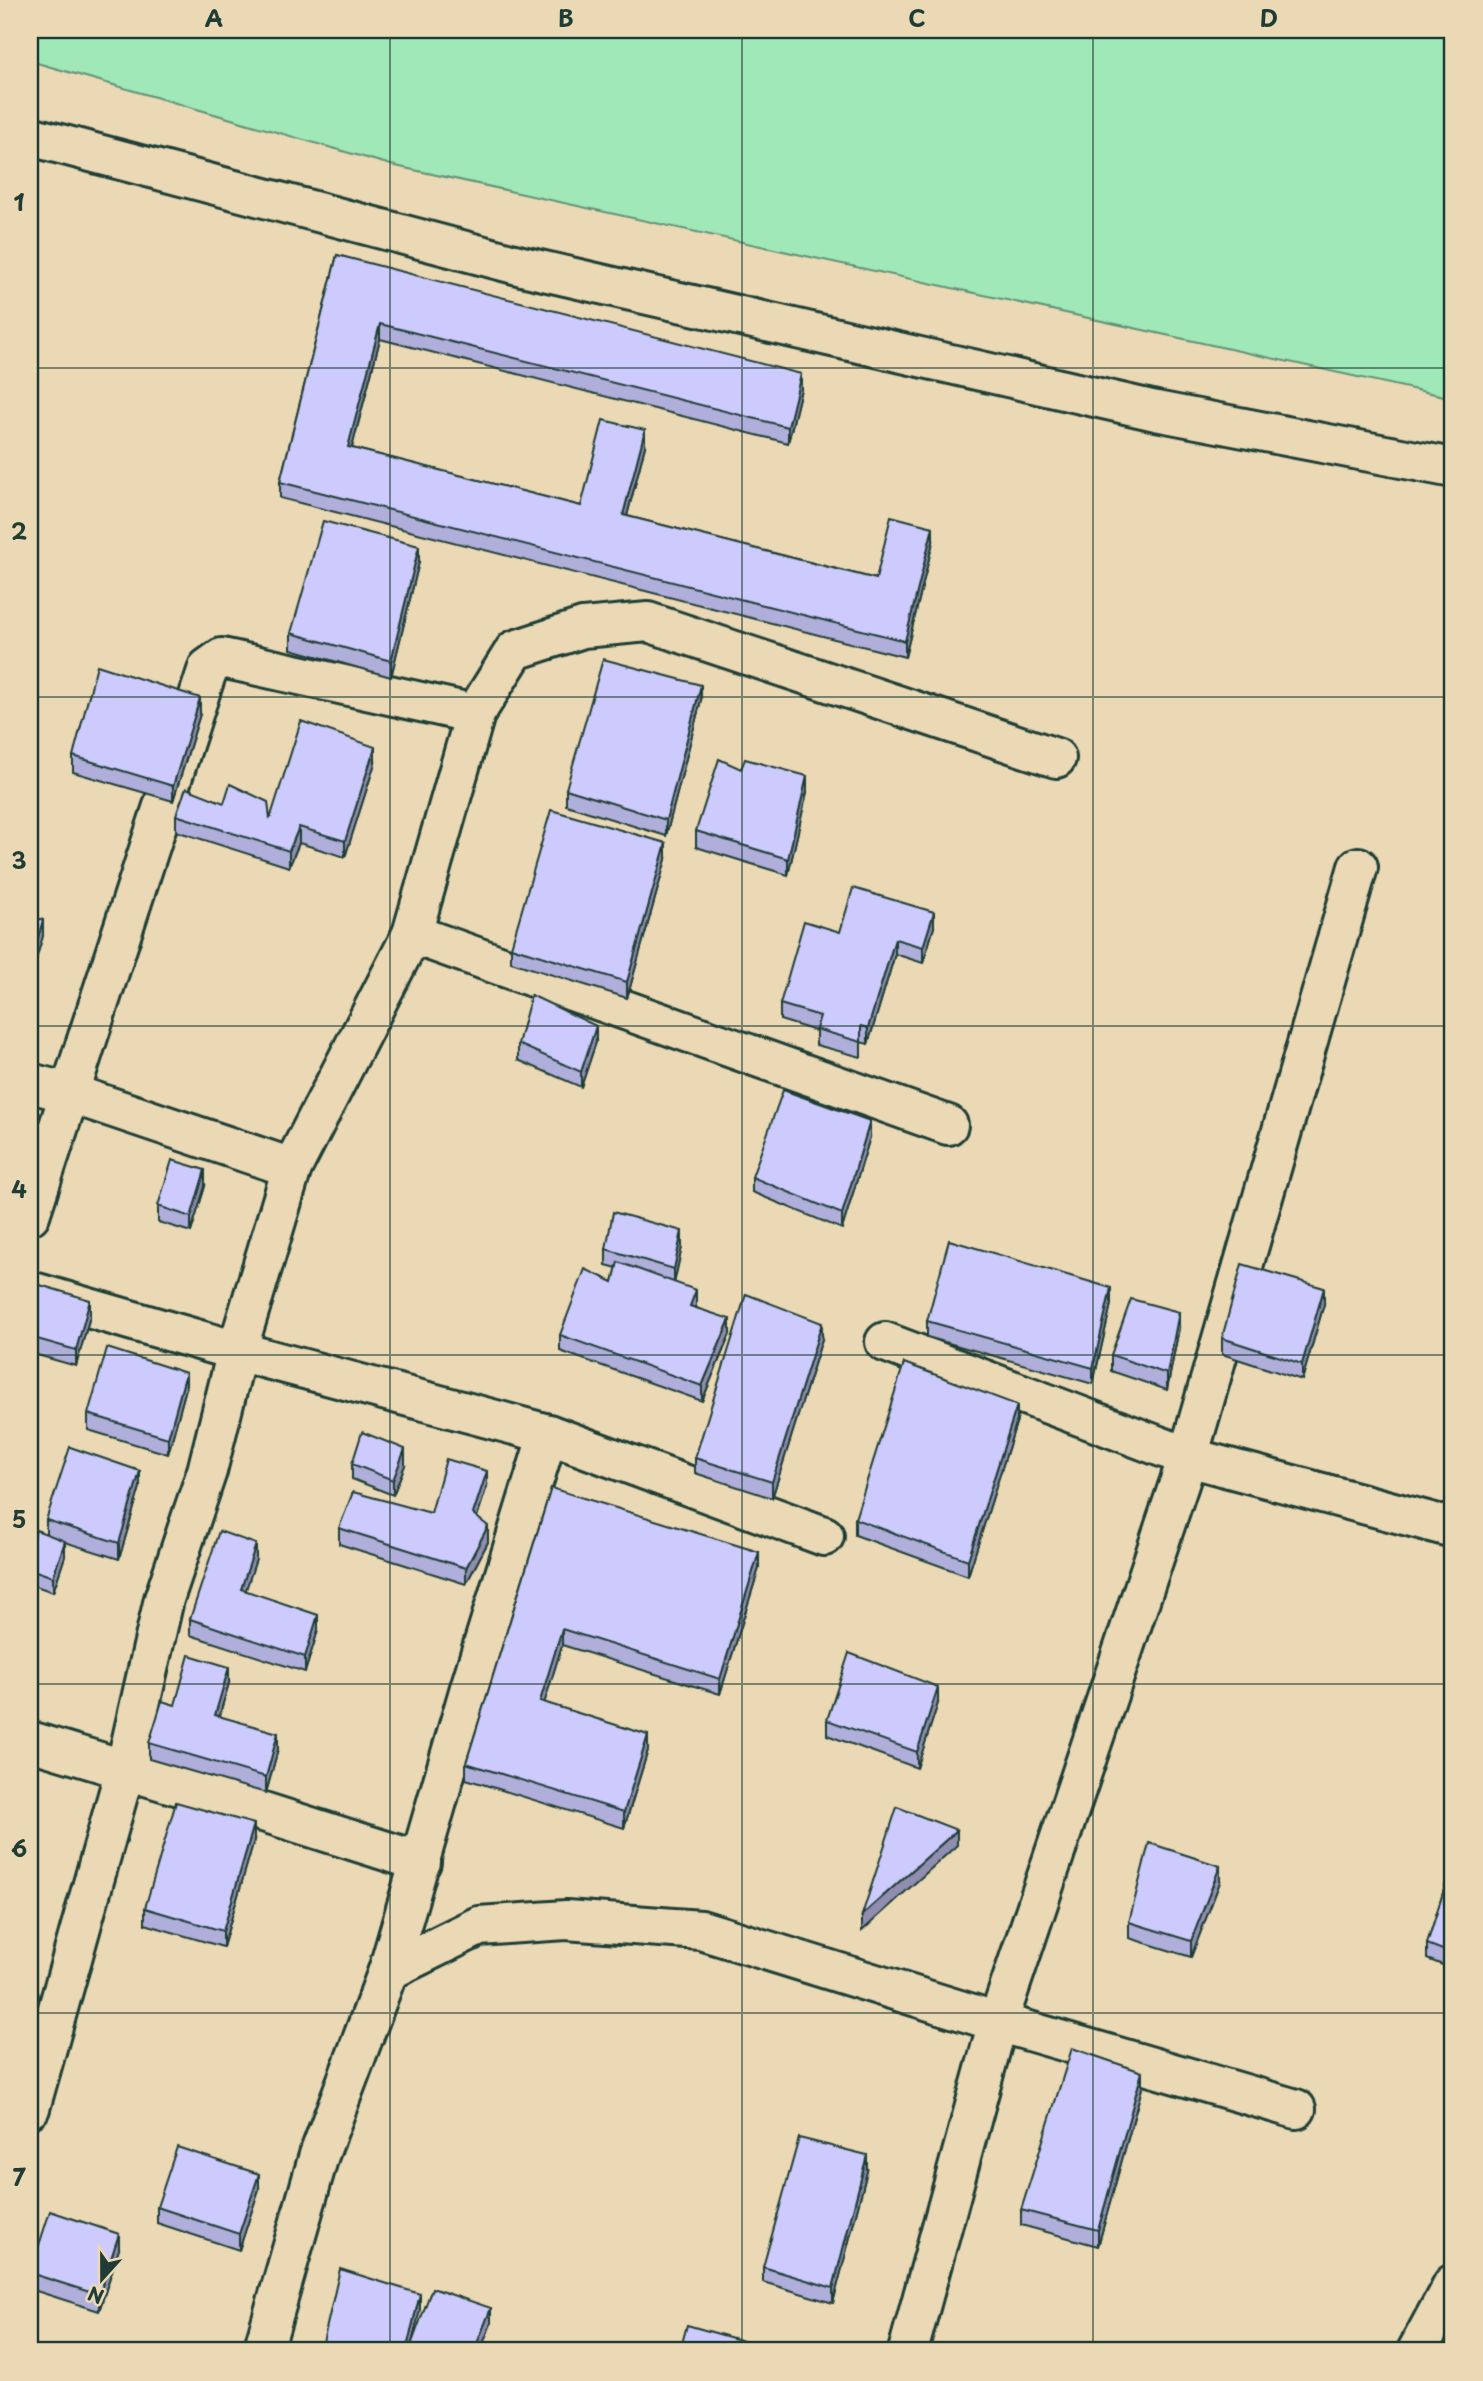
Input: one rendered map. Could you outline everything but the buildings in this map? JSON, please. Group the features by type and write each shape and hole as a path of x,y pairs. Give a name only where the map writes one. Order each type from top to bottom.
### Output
{"street":[{"path":"30,136 535,269 1156,411 1453,468"},
{"path":"30,2108 125,1770 164,1599 207,1471 237,1350 292,1168 412,934 475,715 515,650 583,628 648,622 1056,758"},
{"path":"30,1215 208,668 222,657 475,715"},
{"path":"908,2351 998,2022 1188,1457 1358,867"},
{"path":"412,934 948,1125"},
{"path":"30,1083 69,1093 292,1168"},
{"path":"30,1291 548,1434 824,1536"},
{"path":"885,1342 1188,1457 1453,1528"},
{"path":"263,2351 319,2155 388,1971 469,1691 548,1434"},
{"path":"30,1741 421,1862"},
{"path":"388,1971 479,1926 566,1920 701,1930 998,2022 1296,2109"},
{"path":"1418,2351 1453,2284"}],"green space":[{"path":"30,30 1453,30 1453,398 391,165 30,61"}]}
